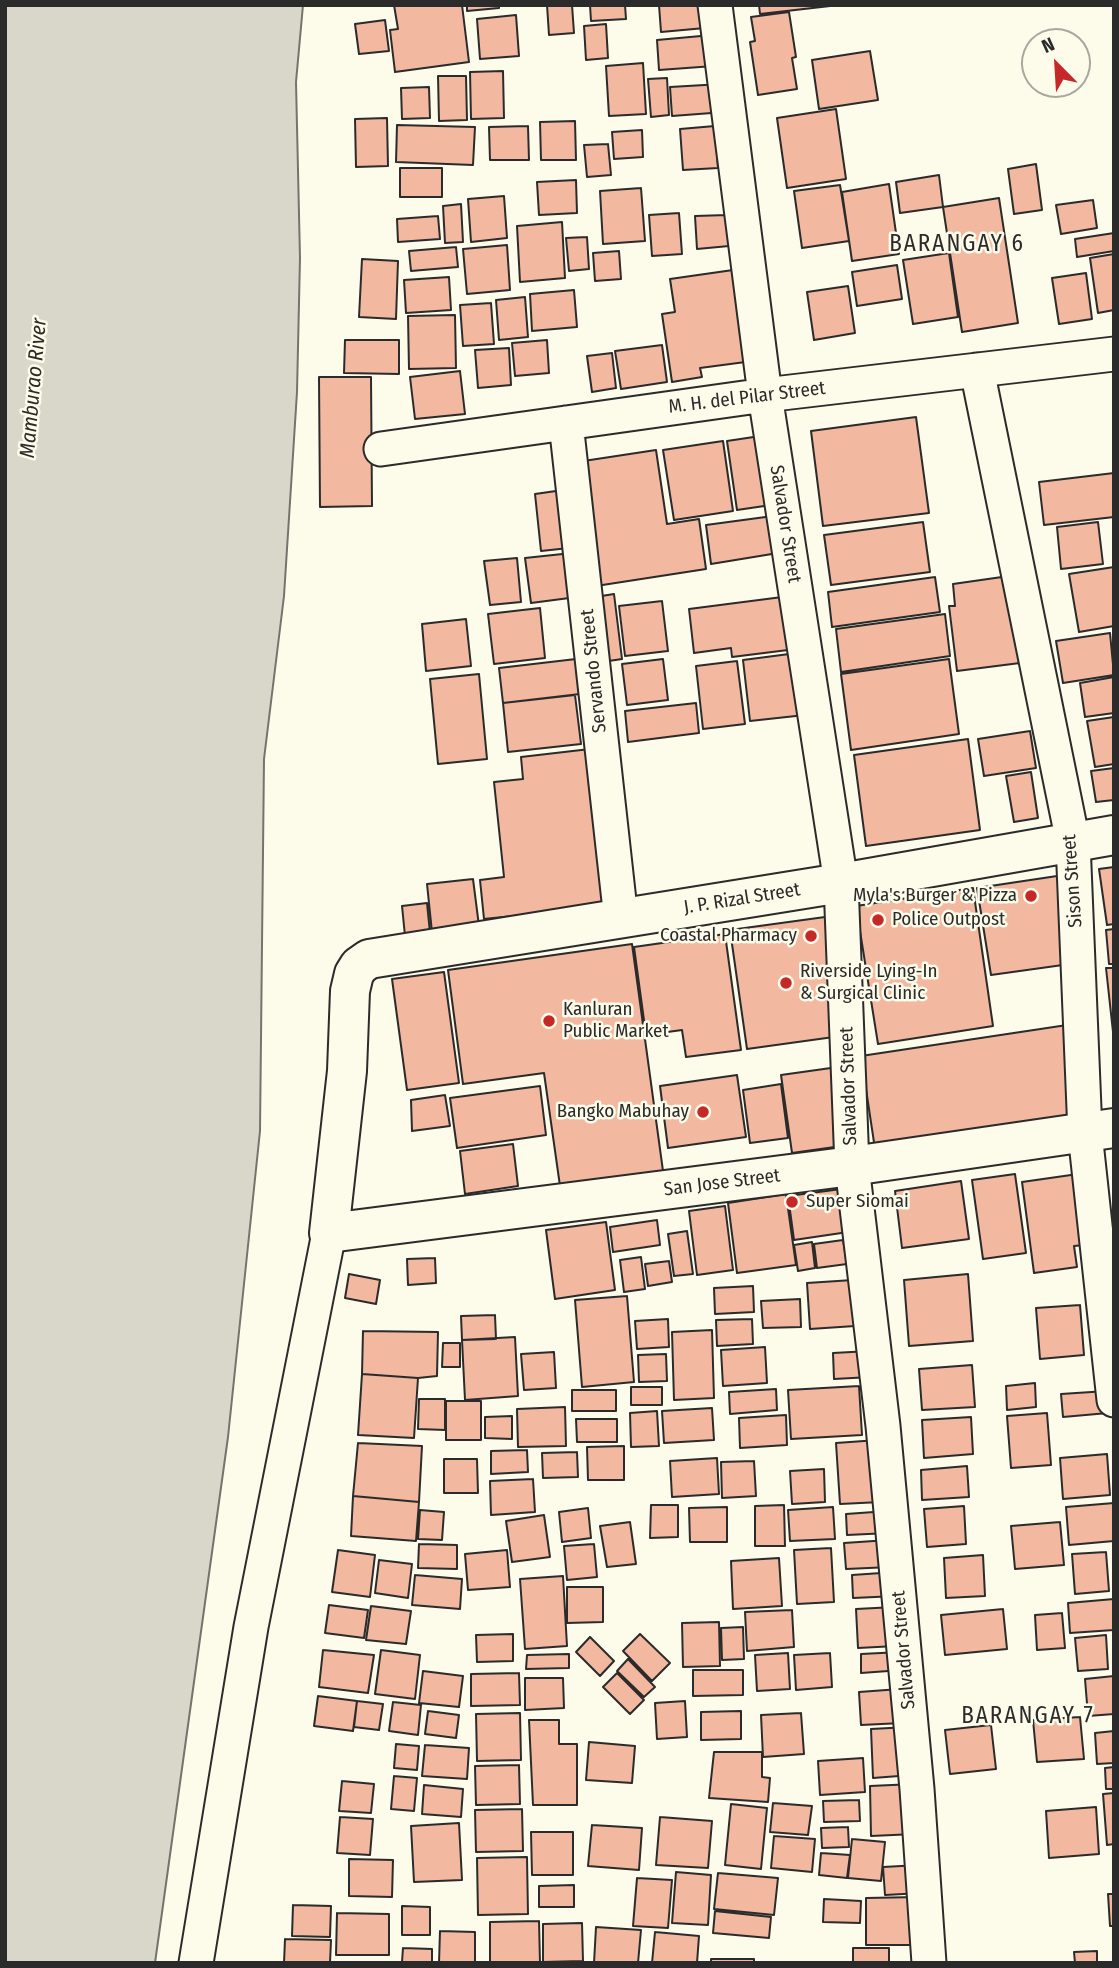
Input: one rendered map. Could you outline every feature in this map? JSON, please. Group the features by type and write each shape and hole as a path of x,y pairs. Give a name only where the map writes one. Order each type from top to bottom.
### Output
{"street":[{"name":"Salvador Street","path":"715,5 765,395 841,883 852,1166 885,1453 917,1789 929,1963"},
{"name":"M. H. del Pilar Street","path":"381,449 765,395 1114,354"},
{"name":"Sison Street","path":"977,370 1073,842 1099,1130 1114,1400"},
{"name":"Servando Street","path":"566,423 621,919"},
{"name":"J. P. Rizal Street","path":"329,1233 346,1071 350,991 354,974 359,966 369,959 841,883 1114,835"},
{"name":"San Jose Street","path":"329,1233 852,1166 1099,1130"},
{"path":"196,1963 251,1628 329,1233"}],"water":[{"name":"Mamburao River","path":"5,5 303,5 296,82 300,258 297,392 284,596 264,759 260,1131 228,1437 155,1963 5,1963"}],"building":[{"path":"394,5 462,5 469,62 395,72 390,30 398,29"},
{"path":"467,5 499,5 499,8 467,11"},
{"path":"547,5 572,5 574,33 549,35"},
{"path":"590,5 625,5 626,19 591,21"},
{"path":"659,5 703,5 705,28 661,32"},
{"path":"759,5 839,5 760,14"},
{"path":"789,12 796,57 792,58 797,89 758,95 750,42 755,41 751,17"},
{"path":"516,15 519,56 480,59 477,19"},
{"path":"385,20 389,51 359,54 355,24"},
{"path":"606,24 608,58 586,60 584,26"},
{"path":"712,35 714,66 659,70 657,40"},
{"path":"870,51 878,100 819,109 812,60"},
{"path":"643,63 646,114 609,116 606,66"},
{"path":"503,71 504,118 471,119 470,72"},
{"path":"438,76 466,76 467,120 439,121"},
{"path":"667,78 669,115 651,117 648,79"},
{"path":"722,84 725,112 672,116 670,87"},
{"path":"429,87 430,118 402,119 401,88"},
{"path":"836,109 846,179 787,188 777,118"},
{"path":"387,118 388,166 356,167 355,119"},
{"path":"575,121 576,160 541,160 540,122"},
{"path":"397,125 475,127 473,165 396,162"},
{"path":"528,126 529,160 490,160 489,127"},
{"path":"715,126 718,168 683,170 680,129"},
{"path":"642,130 643,157 614,159 612,132"},
{"path":"608,144 611,175 587,177 584,145"},
{"path":"1036,164 1042,210 1014,214 1008,169"},
{"path":"400,168 442,168 442,197 400,197"},
{"path":"939,175 943,207 900,213 896,182"},
{"path":"576,180 577,213 539,215 537,182"},
{"path":"889,184 899,254 852,261 842,192"},
{"path":"840,185 849,241 802,248 794,191"},
{"path":"641,188 645,241 603,244 600,191"},
{"path":"504,196 507,238 471,242 468,199"},
{"path":"999,198 1018,323 962,332 943,207"},
{"path":"1093,200 1097,228 1061,234 1056,205"},
{"path":"461,204 463,242 445,243 443,206"},
{"path":"679,213 682,254 652,256 649,215"},
{"path":"727,215 729,246 697,249 695,216"},
{"path":"438,216 440,239 398,242 397,219"},
{"path":"562,222 565,278 520,282 517,226"},
{"path":"1114,233 1114,251 1077,257 1075,239"},
{"path":"587,237 589,269 569,271 566,238"},
{"path":"507,245 510,290 467,294 463,249"},
{"path":"456,247 458,267 411,271 409,251"},
{"path":"619,251 621,279 595,281 593,253"},
{"path":"949,253 958,317 913,324 903,260"},
{"path":"1114,254 1114,310 1098,313 1090,258"},
{"path":"362,259 398,261 396,319 359,317"},
{"path":"897,265 902,299 857,306 852,272"},
{"path":"740,269 753,361 700,368 702,377 672,382 662,314 675,312 670,279"},
{"path":"1086,273 1092,319 1059,324 1052,278"},
{"path":"449,277 451,310 406,313 404,280"},
{"path":"848,286 855,333 814,340 807,292"},
{"path":"574,290 577,327 532,331 530,294"},
{"path":"525,297 528,337 499,340 496,300"},
{"path":"491,303 494,344 463,346 460,305"},
{"path":"455,315 456,368 409,369 408,316"},
{"path":"345,340 399,340 399,374 344,373"},
{"path":"547,340 549,373 515,376 512,343"},
{"path":"662,345 667,382 621,389 615,351"},
{"path":"509,348 511,385 478,388 475,350"},
{"path":"612,353 616,388 592,392 587,356"},
{"path":"460,371 465,414 415,419 410,377"},
{"path":"319,377 371,377 372,506 320,507"},
{"path":"916,417 929,513 823,526 811,431"},
{"path":"767,435 778,504 737,510 727,441"},
{"path":"723,441 733,511 674,520 663,450"},
{"path":"656,450 667,524 699,519 706,569 596,586 577,462"},
{"path":"1114,473 1114,517 1044,525 1039,482"},
{"path":"563,490 569,548 541,551 535,494"},
{"path":"773,516 778,553 711,564 706,525"},
{"path":"923,522 930,572 831,585 824,535"},
{"path":"1098,522 1103,564 1061,569 1057,527"},
{"path":"572,553 577,597 531,603 525,558"},
{"path":"517,558 521,602 490,605 484,561"},
{"path":"1114,567 1114,626 1079,632 1069,574"},
{"path":"1009,576 1020,663 957,671 949,606 955,606 953,584"},
{"path":"935,577 940,612 832,627 828,592"},
{"path":"614,594 622,659 602,662 595,597"},
{"path":"790,596 796,649 732,657 731,648 694,653 689,609"},
{"path":"662,601 668,651 625,656 619,606"},
{"path":"540,608 545,658 494,664 488,614"},
{"path":"945,614 950,656 841,672 836,629"},
{"path":"466,619 471,666 426,671 422,624"},
{"path":"1110,633 1114,675 1063,683 1056,641"},
{"path":"797,653 805,715 750,721 743,660"},
{"path":"576,659 580,694 503,703 499,668"},
{"path":"663,659 668,700 627,705 622,664"},
{"path":"949,659 959,734 851,750 841,674"},
{"path":"737,661 745,724 703,729 696,666"},
{"path":"479,674 487,759 438,764 430,679"},
{"path":"1114,677 1114,713 1085,717 1080,683"},
{"path":"575,695 581,744 508,752 503,703"},
{"path":"696,703 699,733 628,742 625,711"},
{"path":"1114,717 1114,764 1095,767 1087,721"},
{"path":"1030,731 1036,768 984,776 978,739"},
{"path":"968,739 980,830 866,846 854,755"},
{"path":"590,749 609,906 484,919 480,880 504,877 494,782 523,779 521,757"},
{"path":"1114,768 1114,800 1096,802 1091,771"},
{"path":"1031,772 1038,818 1014,822 1006,776"},
{"path":"1114,867 1114,924 1107,925 1099,869"},
{"path":"1057,876 1070,964 991,975 977,888"},
{"path":"473,879 479,926 432,932 427,884"},
{"path":"973,888 993,1026 878,1044 856,906"},
{"path":"427,903 430,933 405,936 402,906"},
{"name":"Riverside Lying-In & Surgical Clinic","path":"825,917 841,1036 747,1049 730,930"},
{"path":"1114,929 1114,964 1109,964 1106,930"},
{"path":"725,934 741,1050 686,1057 682,1030 646,1035 634,947"},
{"name":"Kanluran Public Market","path":"632,944 663,1171 560,1186 544,1073 463,1084 448,970"},
{"path":"1106,968 1114,968 1113,1032"},
{"path":"444,972 459,1083 407,1090 392,979"},
{"path":"1067,1025 1081,1118 875,1149 861,1056"},
{"path":"838,1067 849,1145 792,1153 781,1075"},
{"name":"Bangko Mabuhay","path":"737,1075 746,1137 668,1148 660,1086"},
{"path":"781,1084 788,1138 750,1143 743,1090"},
{"path":"540,1086 546,1135 457,1148 450,1098"},
{"path":"445,1095 450,1126 412,1131 411,1100"},
{"path":"513,1144 518,1186 465,1194 460,1151"},
{"path":"1085,1173 1095,1244 1074,1246 1077,1267 1034,1273 1022,1182"},
{"path":"1015,1174 1026,1253 983,1259 972,1180"},
{"path":"961,1181 969,1239 902,1248 895,1191"},
{"path":"849,1188 855,1231 794,1240 788,1196"},
{"path":"786,1194 796,1265 737,1273 728,1203"},
{"path":"725,1206 733,1270 697,1275 689,1211"},
{"path":"657,1220 660,1245 613,1252 610,1227"},
{"path":"606,1222 615,1290 555,1299 546,1230"},
{"path":"687,1231 693,1274 674,1276 668,1234"},
{"path":"843,1240 847,1264 817,1268 814,1244"},
{"path":"812,1242 815,1268 798,1271 794,1245"},
{"path":"641,1257 645,1289 624,1292 620,1260"},
{"path":"435,1258 436,1283 408,1285 407,1259"},
{"path":"669,1261 672,1282 648,1286 645,1264"},
{"path":"349,1274 380,1280 376,1304 345,1298"},
{"path":"968,1274 973,1341 909,1346 904,1280"},
{"path":"853,1280 855,1326 810,1329 807,1283"},
{"path":"753,1286 754,1312 715,1314 714,1288"},
{"path":"627,1296 634,1382 582,1387 575,1300"},
{"path":"800,1299 801,1327 763,1328 761,1301"},
{"path":"1080,1305 1084,1355 1040,1359 1036,1308"},
{"path":"495,1315 496,1339 462,1340 461,1316"},
{"path":"668,1319 669,1347 637,1349 635,1321"},
{"path":"752,1319 753,1344 717,1346 716,1320"},
{"path":"712,1330 714,1398 674,1400 672,1332"},
{"path":"363,1331 438,1332 437,1376 418,1378 362,1374"},
{"path":"515,1337 518,1396 465,1400 462,1340"},
{"path":"443,1343 460,1343 460,1367 442,1367"},
{"path":"765,1347 767,1383 723,1386 721,1350"},
{"path":"870,1351 871,1377 834,1379 833,1353"},
{"path":"554,1352 556,1388 524,1390 521,1354"},
{"path":"666,1354 667,1381 639,1382 638,1355"},
{"path":"972,1365 975,1407 922,1410 919,1369"},
{"path":"362,1374 418,1378 414,1438 358,1435"},
{"path":"1035,1383 1036,1407 1007,1410 1006,1386"},
{"path":"859,1386 862,1435 791,1439 788,1390"},
{"path":"631,1387 662,1387 662,1405 631,1405"},
{"path":"776,1389 777,1410 730,1414 729,1392"},
{"path":"572,1390 616,1390 616,1411 572,1411"},
{"path":"1107,1391 1108,1413 1063,1417 1061,1394"},
{"path":"419,1399 445,1399 445,1430 418,1429"},
{"path":"446,1401 481,1401 481,1440 446,1440"},
{"path":"565,1407 566,1446 518,1447 517,1409"},
{"path":"712,1408 714,1440 664,1443 662,1411"},
{"path":"657,1411 659,1446 631,1447 630,1413"},
{"path":"1047,1413 1051,1465 1011,1468 1007,1416"},
{"path":"786,1415 787,1445 740,1448 739,1418"},
{"path":"512,1416 512,1439 485,1438 485,1417"},
{"path":"971,1417 973,1454 924,1458 922,1420"},
{"path":"576,1419 617,1419 617,1442 577,1442"},
{"path":"878,1440 881,1502 840,1504 836,1443"},
{"path":"358,1443 422,1446 419,1502 353,1496"},
{"path":"624,1446 624,1480 588,1480 587,1447"},
{"path":"527,1450 528,1472 491,1474 491,1451"},
{"path":"577,1452 578,1477 543,1478 542,1453"},
{"path":"1107,1454 1110,1495 1063,1499 1060,1458"},
{"path":"717,1458 719,1494 672,1497 670,1461"},
{"path":"444,1459 477,1459 478,1493 444,1493"},
{"path":"754,1461 756,1496 722,1498 721,1462"},
{"path":"967,1466 969,1497 922,1500 921,1470"},
{"path":"824,1469 825,1502 792,1504 790,1471"},
{"path":"533,1479 535,1512 491,1515 490,1481"},
{"path":"353,1496 419,1502 416,1541 351,1536"},
{"path":"1114,1503 1114,1541 1069,1545 1066,1507"},
{"path":"651,1505 678,1505 678,1537 650,1538"},
{"path":"784,1505 785,1546 755,1546 755,1506"},
{"path":"964,1506 966,1544 927,1547 924,1509"},
{"path":"727,1507 727,1542 690,1542 689,1508"},
{"path":"833,1507 835,1539 790,1541 788,1510"},
{"path":"588,1508 591,1538 562,1542 559,1512"},
{"path":"420,1510 444,1512 442,1540 418,1539"},
{"path":"888,1511 889,1533 847,1535 846,1514"},
{"path":"544,1515 550,1557 512,1562 506,1521"},
{"path":"630,1522 636,1564 607,1567 600,1526"},
{"path":"1060,1522 1064,1565 1015,1569 1011,1526"},
{"path":"889,1540 891,1567 846,1569 844,1543"},
{"path":"419,1544 457,1545 457,1569 418,1568"},
{"path":"594,1544 597,1577 567,1580 564,1546"},
{"path":"831,1548 834,1602 797,1604 794,1550"},
{"path":"338,1550 375,1555 370,1597 332,1592"},
{"path":"507,1550 510,1587 468,1590 465,1554"},
{"path":"1106,1552 1109,1591 1075,1594 1072,1554"},
{"path":"983,1555 985,1596 946,1598 944,1558"},
{"path":"779,1558 782,1606 733,1609 731,1561"},
{"path":"379,1560 412,1564 408,1598 375,1593"},
{"path":"896,1572 897,1596 853,1598 852,1575"},
{"path":"415,1575 462,1579 460,1609 412,1605"},
{"path":"563,1576 567,1646 525,1649 520,1579"},
{"path":"567,1587 603,1587 603,1622 567,1623"},
{"path":"1114,1599 1114,1630 1070,1633 1068,1603"},
{"path":"329,1605 368,1610 364,1638 325,1633"},
{"path":"371,1606 411,1611 406,1644 366,1640"},
{"path":"895,1607 896,1646 858,1648 856,1609"},
{"path":"1003,1609 1007,1649 945,1655 941,1615"},
{"path":"792,1610 794,1647 747,1651 745,1612"},
{"path":"1062,1613 1065,1648 1037,1650 1035,1615"},
{"path":"719,1622 720,1666 683,1667 682,1623"},
{"path":"743,1627 744,1659 722,1660 721,1628"},
{"path":"513,1634 513,1661 477,1662 476,1635"},
{"path":"640,1634 670,1663 652,1681 623,1651"},
{"path":"1106,1635 1108,1669 1078,1671 1075,1638"},
{"path":"590,1637 614,1661 600,1676 576,1652"},
{"path":"323,1650 374,1655 368,1693 319,1687"},
{"path":"381,1650 420,1655 415,1699 375,1694"},
{"path":"901,1652 902,1670 861,1673 861,1654"},
{"path":"788,1653 790,1689 757,1691 755,1655"},
{"path":"830,1653 832,1687 796,1690 794,1655"},
{"path":"569,1654 569,1668 526,1669 527,1655"},
{"path":"628,1659 655,1687 644,1697 617,1671"},
{"path":"693,1670 743,1670 743,1695 693,1696"},
{"path":"423,1671 463,1676 459,1707 419,1703"},
{"path":"519,1673 520,1705 471,1706 471,1674"},
{"path":"617,1673 644,1700 630,1714 603,1687"},
{"path":"1114,1676 1114,1714 1088,1716 1085,1679"},
{"path":"525,1678 563,1678 564,1708 525,1710"},
{"path":"900,1689 902,1723 861,1725 859,1692"},
{"path":"318,1696 357,1701 353,1731 314,1726"},
{"path":"357,1701 383,1704 379,1730 354,1727"},
{"path":"685,1701 687,1737 657,1739 655,1703"},
{"path":"393,1702 421,1705 418,1735 389,1731"},
{"path":"428,1711 459,1715 456,1738 425,1734"},
{"path":"741,1711 741,1739 701,1740 701,1712"},
{"path":"520,1713 521,1760 477,1761 476,1714"},
{"path":"801,1713 804,1754 763,1757 761,1715"},
{"path":"1080,1717 1084,1759 1037,1762 1033,1720"},
{"path":"529,1720 559,1720 559,1744 577,1744 577,1805 533,1805"},
{"path":"991,1725 996,1769 950,1774 945,1730"},
{"path":"909,1727 912,1775 873,1778 871,1729"},
{"path":"1114,1731 1114,1763 1097,1764 1095,1733"},
{"path":"589,1742 635,1746 632,1783 586,1780"},
{"path":"396,1744 419,1746 417,1770 394,1768"},
{"path":"425,1745 469,1748 467,1779 422,1776"},
{"path":"714,1752 762,1752 762,1777 770,1778 768,1802 709,1798"},
{"path":"863,1758 865,1792 820,1795 818,1761"},
{"path":"519,1765 520,1804 476,1805 475,1766"},
{"path":"1114,1767 1114,1789 1106,1789 1105,1768"},
{"path":"394,1776 417,1778 414,1811 391,1809"},
{"path":"342,1781 374,1784 371,1813 339,1811"},
{"path":"914,1784 915,1834 871,1836 870,1786"},
{"path":"424,1785 463,1789 461,1817 422,1814"},
{"path":"1114,1793 1114,1844 1107,1845 1103,1794"},
{"path":"859,1800 860,1821 824,1822 823,1801"},
{"path":"773,1803 812,1806 808,1835 770,1832"},
{"path":"731,1804 767,1808 761,1869 725,1865"},
{"path":"1096,1807 1099,1854 1049,1858 1046,1811"},
{"path":"522,1809 523,1851 476,1852 475,1810"},
{"path":"340,1817 373,1819 370,1855 337,1853"},
{"path":"660,1817 712,1821 708,1868 656,1865"},
{"path":"459,1823 462,1880 414,1882 411,1826"},
{"path":"592,1825 642,1828 639,1870 588,1866"},
{"path":"848,1827 849,1847 822,1848 821,1828"},
{"path":"531,1832 573,1832 573,1875 532,1875"},
{"path":"774,1836 815,1839 812,1872 771,1868"},
{"path":"852,1839 885,1842 881,1881 848,1878"},
{"path":"821,1853 850,1855 847,1878 819,1875"},
{"path":"527,1857 528,1914 478,1915 477,1858"},
{"path":"349,1859 393,1860 392,1897 349,1896"},
{"path":"920,1865 922,1893 885,1895 883,1867"},
{"path":"676,1872 711,1875 708,1925 672,1923"},
{"path":"718,1873 778,1878 774,1915 714,1909"},
{"path":"637,1878 672,1880 668,1928 633,1926"},
{"path":"574,1885 574,1907 539,1907 539,1886"},
{"path":"1108,1894 1114,1894 1114,1926 1110,1926"},
{"path":"918,1897 918,1945 866,1945 866,1898"},
{"path":"824,1899 861,1901 860,1923 823,1922"},
{"path":"293,1905 331,1906 330,1937 292,1936"},
{"path":"402,1906 430,1907 430,1935 402,1935"},
{"path":"715,1911 771,1917 769,1938 713,1933"},
{"path":"337,1913 389,1914 389,1955 336,1955"},
{"path":"539,1921 540,1963 490,1963 490,1922"},
{"path":"582,1923 583,1961 543,1962 543,1924"},
{"path":"596,1927 641,1930 638,1963 594,1963"},
{"path":"440,1931 475,1932 475,1963 439,1963"},
{"path":"655,1932 699,1936 697,1963 652,1963"},
{"path":"285,1939 331,1940 330,1963 284,1963"},
{"path":"403,1948 432,1949 432,1963 376,1963 402,1962"},
{"path":"853,1948 889,1948 889,1963 853,1963"},
{"path":"1097,1951 1097,1963 1075,1963 1074,1952"},
{"path":"711,1959 754,1959 754,1963 711,1963"}],"place":[{"name":"Myla's Burger & Pizza","path":"1031,896"},
{"name":"Police Outpost","path":"878,920"},
{"name":"Coastal Pharmacy","path":"811,936"},
{"name":"Riverside Lying-In & Surgical Clinic","path":"786,983"},
{"name":"Kanluran Public Market","path":"549,1021"},
{"name":"Bangko Mabuhay","path":"703,1112"},
{"name":"Super Siomai","path":"792,1202"}],"district":[{"name":"BARANGAY 6","path":"957,245"},
{"name":"BARANGAY 7","path":"1028,1717"}]}
